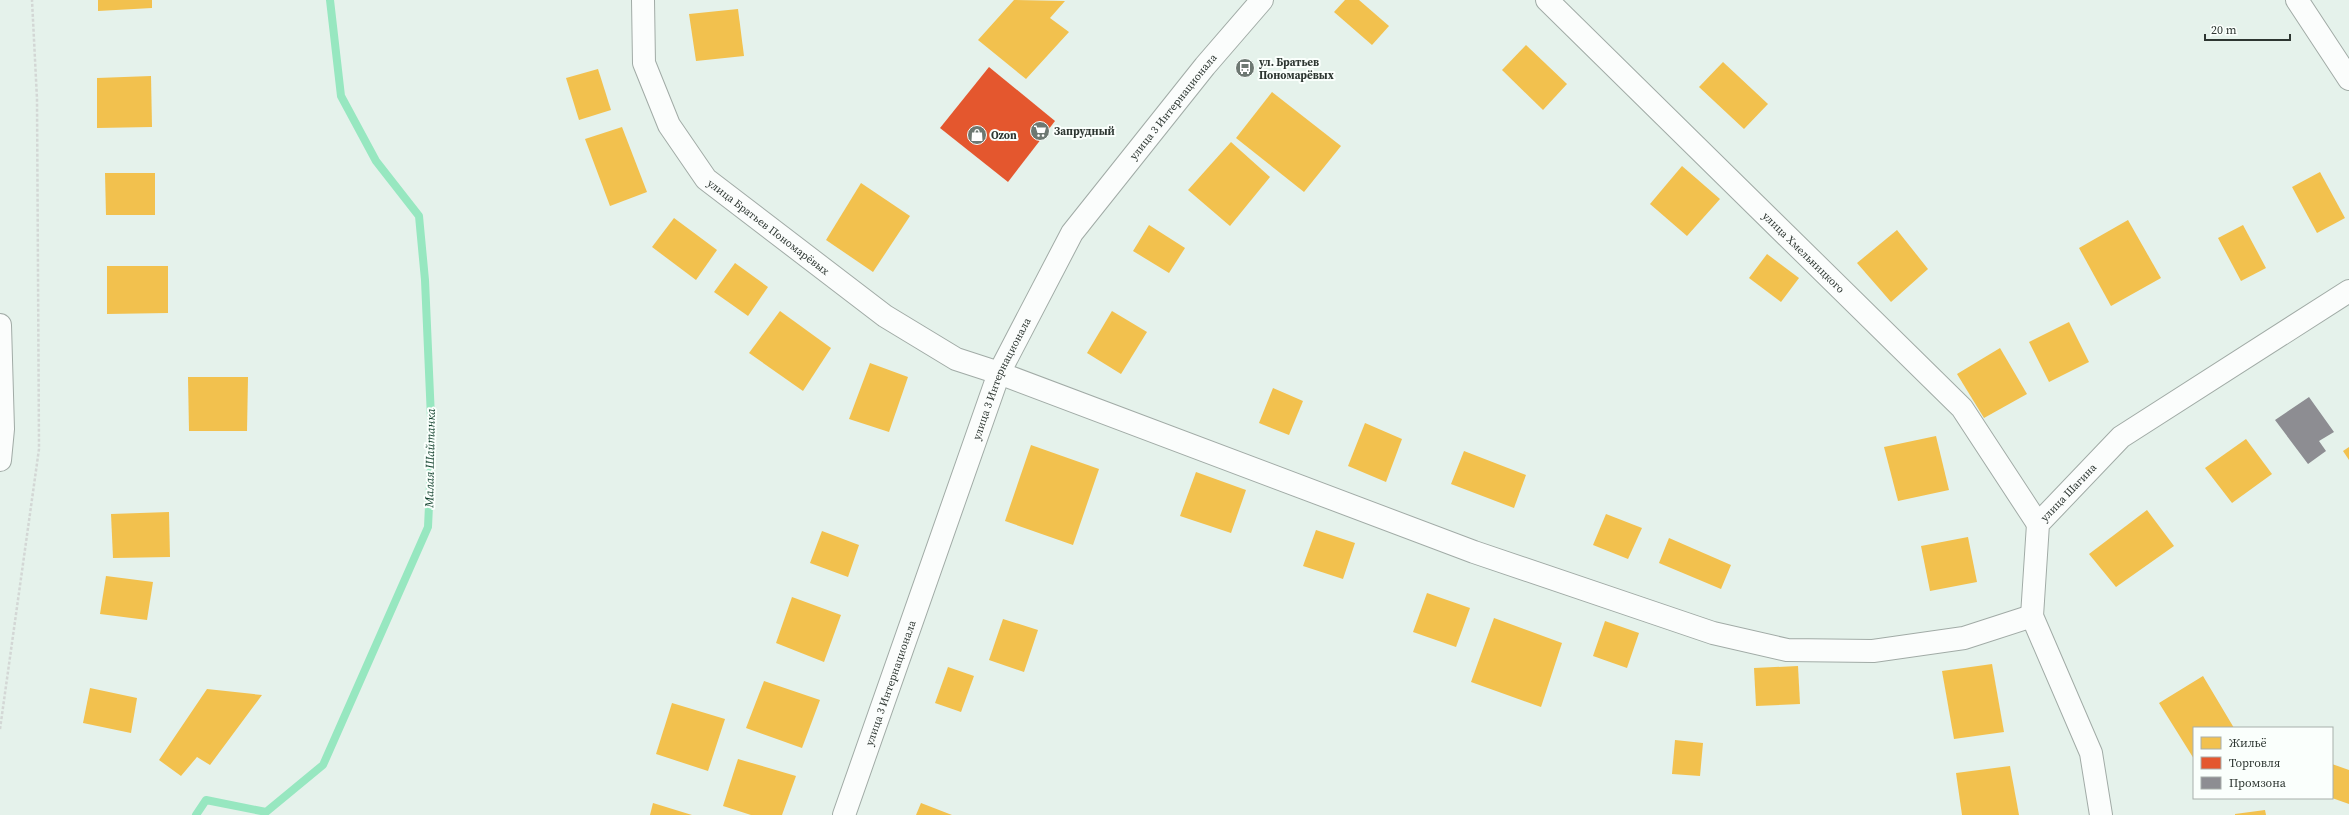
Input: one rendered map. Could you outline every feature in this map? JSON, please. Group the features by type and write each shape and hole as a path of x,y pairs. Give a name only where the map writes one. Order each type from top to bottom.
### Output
{"street":[{"name":"улица Братьев Пономарёвых","path":"643,0 644,63 669,125 706,179 885,316 956,359 998,373 1474,552 1713,633 1787,650 1872,651 1964,638 2032,616"},
{"name":"улица 3 Интернационала","path":"844,815 998,373 1072,233 1205,66 1262,0"},
{"name":"улица Хмельницкого","path":"1547,0 1962,408 2038,524"},
{"path":"2297,0 2349,79"},
{"name":"улица Шагина","path":"2101,815 2091,753 2032,616 2038,524 2121,437 2349,291"},
{"path":"0,324 3,429 0,460"}],"path":[{"path":"0,729 39,450 37,99 32,0"}],"building: Жильё":[{"path":"98,0 152,0 152,8 98,11"},
{"path":"1014,0 1065,1 1050,18 1069,32 1026,79 978,40"},
{"path":"1345,0 1359,0 1389,26 1372,45 1334,12"},
{"path":"738,9 744,56 696,61 689,14"},
{"path":"1526,45 1567,84 1543,110 1502,70"},
{"path":"1723,62 1768,104 1744,129 1699,87"},
{"path":"598,69 611,110 579,120 566,78"},
{"path":"151,76 152,127 97,128 97,78"},
{"path":"1272,92 1341,146 1304,192 1236,138"},
{"path":"622,127 647,192 610,206 585,139"},
{"path":"1231,142 1270,177 1230,226 1188,190"},
{"path":"1682,166 1720,199 1687,236 1650,204"},
{"path":"2320,172 2345,218 2317,233 2292,187"},
{"path":"105,173 155,173 155,215 106,215"},
{"path":"861,183 910,216 873,272 826,240"},
{"path":"674,218 717,250 696,280 652,247"},
{"path":"2128,220 2161,278 2111,306 2079,248"},
{"path":"1149,225 1185,248 1169,273 1133,251"},
{"path":"2243,225 2266,268 2241,281 2218,238"},
{"path":"1897,230 1928,269 1891,302 1857,263"},
{"path":"1767,254 1799,278 1781,302 1749,278"},
{"path":"735,263 768,287 748,316 714,292"},
{"path":"107,266 168,266 168,313 107,314"},
{"path":"780,311 831,348 803,391 749,353"},
{"path":"1112,311 1147,332 1121,374 1087,353"},
{"path":"2069,322 2089,362 2049,382 2029,342"},
{"path":"2000,348 2027,394 1984,418 1957,374"},
{"path":"870,363 908,377 889,432 849,419"},
{"path":"188,377 248,377 247,431 189,431"},
{"path":"1273,388 1303,401 1289,435 1259,423"},
{"path":"1365,423 1402,439 1386,482 1348,466"},
{"path":"1936,436 1949,490 1898,501 1884,447"},
{"path":"2246,439 2272,474 2232,503 2205,468"},
{"path":"1031,445 1099,469 1073,545 1005,521"},
{"path":"2349,447 2349,460 2343,451"},
{"path":"1464,451 1526,475 1514,508 1451,484"},
{"path":"1196,472 1246,490 1231,533 1180,516"},
{"path":"2147,510 2174,546 2116,587 2089,554"},
{"path":"169,512 170,557 113,558 111,514"},
{"path":"1606,514 1642,528 1628,559 1593,545"},
{"path":"1316,530 1355,543 1343,579 1303,566"},
{"path":"822,531 859,545 848,577 810,563"},
{"path":"1968,537 1977,582 1930,591 1921,546"},
{"path":"1669,538 1731,565 1721,589 1659,563"},
{"path":"106,576 153,582 147,620 100,614"},
{"path":"1427,593 1470,608 1456,647 1413,632"},
{"path":"792,597 841,615 824,662 776,643"},
{"path":"1494,618 1562,643 1541,707 1471,682"},
{"path":"1003,619 1038,630 1024,672 989,660"},
{"path":"1605,621 1639,633 1627,668 1593,656"},
{"path":"1992,664 2004,732 1954,739 1942,671"},
{"path":"1798,666 1800,704 1756,706 1754,668"},
{"path":"948,667 974,676 961,712 935,703"},
{"path":"2203,676 2233,727 2193,727 2193,757 2159,703"},
{"path":"764,681 820,700 802,748 746,728"},
{"path":"90,688 137,698 131,733 83,723"},
{"path":"207,689 262,695 210,765 197,757 181,776 159,760"},
{"path":"672,703 725,719 708,771 656,754"},
{"path":"1675,740 1703,743 1700,776 1672,774"},
{"path":"738,759 796,776 782,815 751,815 723,806"},
{"path":"2333,764 2349,770 2349,804 2333,798"},
{"path":"2010,766 2019,815 1962,815 1956,773"},
{"path":"653,803 692,815 650,815"},
{"path":"921,803 952,815 916,815"},
{"path":"2265,810 2266,815 2235,815 2235,814"}],"building: Торговля":[{"path":"989,67 1055,121 1008,182 940,128"}],"building: Промзона":[{"path":"2309,397 2334,432 2319,441 2326,451 2308,464 2275,420"}],"waterway":[{"name":"Малая Шайтанка","path":"196,815 206,800 266,812 323,765 428,527 432,441 425,280 419,216 376,161 341,96 330,0"}],"place":[{"name":"ул. Братьев Пономарёвых","path":"1245,68"},
{"name":"Запрудный","path":"1040,131"},
{"name":"Ozon","path":"977,135"}]}
